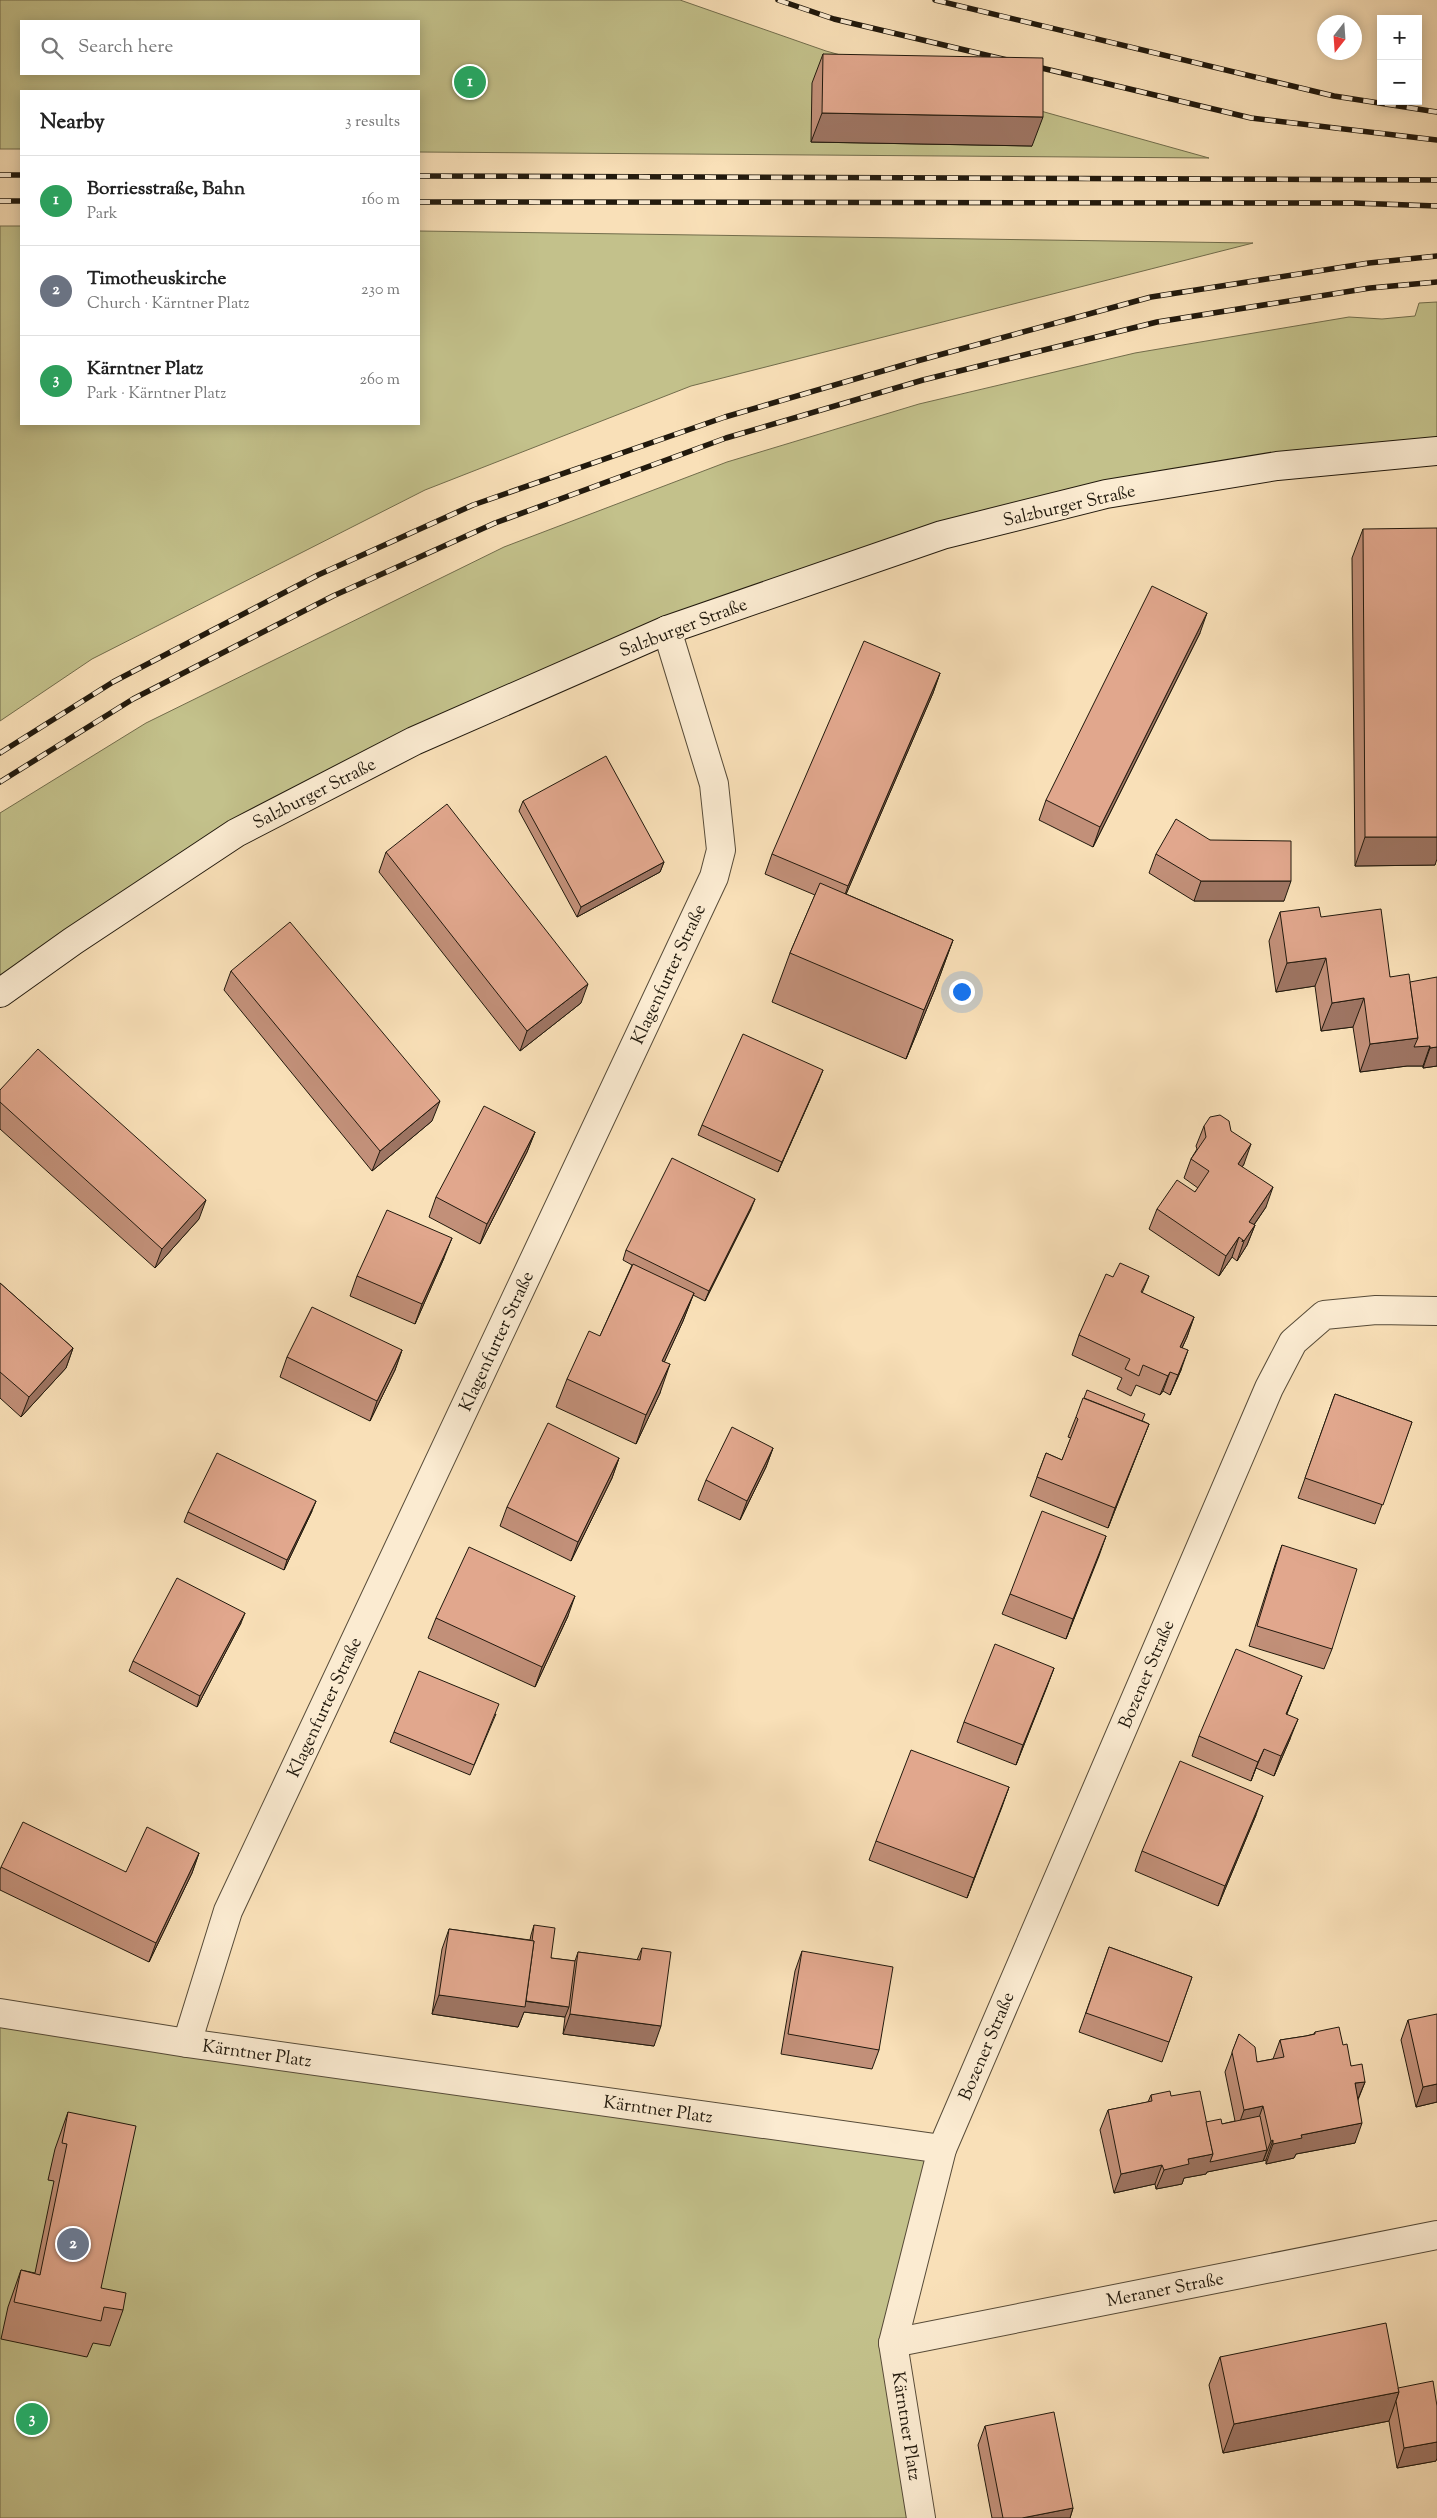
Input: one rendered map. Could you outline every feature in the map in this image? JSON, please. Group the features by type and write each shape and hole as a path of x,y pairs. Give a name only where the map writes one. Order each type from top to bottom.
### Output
{"street":[{"name":"Salzburger Straße","path":"0,993 73,941 236,833 414,741 666,630 942,535 1106,494 1277,466 1437,451"},
{"name":"Klagenfurter Straße","path":"187,2043 228,1911 714,877 721,850 714,784 666,630"},
{"name":"Bozener Straße","path":"942,2149 1261,1406 1293,1342 1324,1315 1376,1310 1437,1311"},
{"name":"Kärntner Platz","path":"0,2013 187,2043 942,2149 893,2343 920,2518"},
{"name":"Meraner Straße","path":"893,2343 1437,2235"}],"shaded area":[{"path":"0,0 680,0 826,51 1209,158 420,152 420,90 20,90 20,149 0,149"},
{"path":"0,226 20,226 20,425 420,425 420,231 1253,243 691,386 425,490 92,659 0,721"},
{"path":"1437,302 1437,451 1106,494 667,630 236,833 0,993 0,813 146,723 504,547 727,462 919,404 1135,353 1349,317 1382,319 1415,316 1419,303"},
{"path":"0,2013 942,2149 893,2343 918,2518 0,2518"}],"building":[{"path":"823,54 1043,58 1043,117 822,113"},
{"path":"1437,528 1437,837 1365,837 1363,529"},
{"path":"1152,586 1207,613 1100,827 1046,800"},
{"path":"864,641 940,673 848,886 772,854"},
{"path":"606,756 664,862 581,907 523,801"},
{"path":"447,804 588,984 527,1031 386,852"},
{"path":"1176,819 1210,840 1291,841 1291,881 1201,881 1156,854"},
{"path":"820,883 953,940 924,1010 790,953"},
{"path":"1319,907 1321,917 1381,909 1390,977 1409,974 1418,1038 1370,1044 1364,998 1332,1003 1326,958 1287,963 1280,912"},
{"path":"290,922 440,1101 380,1151 231,971"},
{"path":"1437,977 1437,1047 1414,1047 1418,1038 1410,982"},
{"path":"743,1034 823,1070 782,1162 702,1125"},
{"path":"38,1049 206,1200 162,1249 0,1102 0,1090"},
{"path":"484,1106 535,1132 487,1224 436,1197"},
{"path":"1220,1115 1229,1121 1231,1131 1251,1144 1238,1164 1273,1187 1249,1222 1255,1225 1244,1241 1239,1237 1226,1256 1157,1209 1177,1180 1195,1192 1209,1171 1191,1159 1206,1137 1204,1126 1210,1117"},
{"path":"672,1158 755,1199 709,1291 626,1250"},
{"path":"387,1210 452,1238 422,1304 357,1276"},
{"path":"1120,1263 1149,1276 1141,1292 1194,1317 1180,1347 1188,1350 1178,1375 1170,1372 1168,1376 1143,1365 1139,1376 1125,1369 1130,1359 1079,1335 1106,1274 1113,1277"},
{"path":"633,1264 694,1293 662,1361 670,1364 646,1415 567,1379 589,1331 600,1336"},
{"path":"0,1283 73,1348 29,1397 0,1372"},
{"path":"312,1307 402,1350 377,1401 287,1357"},
{"path":"1087,1390 1145,1414 1142,1421 1084,1398"},
{"path":"1335,1394 1412,1422 1383,1505 1305,1478"},
{"path":"1083,1398 1149,1424 1115,1508 1037,1477 1046,1453 1062,1460 1078,1419 1076,1417"},
{"path":"548,1423 619,1458 578,1542 507,1507"},
{"path":"732,1427 773,1448 747,1501 706,1480"},
{"path":"217,1453 316,1501 287,1560 188,1512"},
{"path":"1042,1511 1106,1536 1073,1619 1010,1594"},
{"path":"1282,1545 1357,1569 1332,1649 1257,1626"},
{"path":"469,1547 575,1596 542,1667 436,1618"},
{"path":"177,1578 245,1613 200,1696 133,1661"},
{"path":"995,1644 1054,1668 1023,1745 964,1722"},
{"path":"1236,1649 1302,1676 1286,1714 1298,1719 1281,1756 1264,1749 1258,1762 1199,1736"},
{"path":"419,1671 499,1704 474,1765 394,1732"},
{"path":"911,1750 1009,1787 974,1878 876,1841"},
{"path":"1180,1761 1263,1796 1225,1886 1142,1851"},
{"path":"23,1822 126,1872 147,1827 199,1853 156,1943 1,1867"},
{"path":"534,1925 555,1928 551,1958 575,1961 569,2007 526,2001 534,1941 532,1941"},
{"path":"449,1929 534,1941 525,2007 439,1995"},
{"path":"1109,1947 1192,1977 1169,2042 1086,2013"},
{"path":"642,1948 671,1952 661,2026 570,2014 578,1952 640,1960"},
{"path":"802,1951 893,1967 879,2050 788,2034"},
{"path":"1437,2014 1437,2084 1423,2087 1408,2020"},
{"path":"1339,2027 1343,2045 1347,2044 1351,2066 1362,2064 1365,2082 1355,2083 1362,2123 1301,2135 1302,2138 1273,2144 1263,2106 1244,2110 1232,2052 1239,2034 1255,2047 1257,2062 1284,2057 1280,2040 1306,2036"},
{"path":"1170,2091 1171,2096 1200,2091 1213,2154 1188,2159 1189,2164 1164,2170 1162,2165 1121,2174 1108,2110 1152,2101 1151,2095"},
{"path":"68,2112 136,2126 101,2288 126,2293 123,2310 104,2307 101,2321 14,2302 21,2270 40,2275 67,2144 62,2143"},
{"path":"1260,2116 1267,2150 1210,2162 1213,2154 1206,2122 1221,2119 1222,2124"},
{"path":"1386,2323 1399,2392 1234,2424 1220,2357"},
{"path":"1433,2381 1437,2406 1437,2442 1404,2448 1396,2401 1399,2392 1398,2388"},
{"path":"1054,2412 1073,2508 1022,2518 1003,2518 985,2426"}],"railway":[{"path":"778,0 834,19 1007,60"},
{"path":"935,0 1334,96 1437,112"},
{"path":"1029,65 1251,118 1437,140"},
{"path":"0,175 20,175"},
{"path":"420,176 1437,180"},
{"path":"0,201 20,201"},
{"path":"420,202 1353,203 1437,206"},
{"path":"0,753 113,682 318,575 473,505 725,417 917,361 1151,297 1369,263 1437,256"},
{"path":"0,782 133,699 333,596 495,523 726,438 923,380 1157,322 1370,288 1437,282"}],"place":[{"name":"Borriesstraße, Bahn","path":"470,82"},
{"name":"Timotheuskirche","path":"73,2244"},
{"name":"Kärntner Platz","path":"32,2419"}]}
